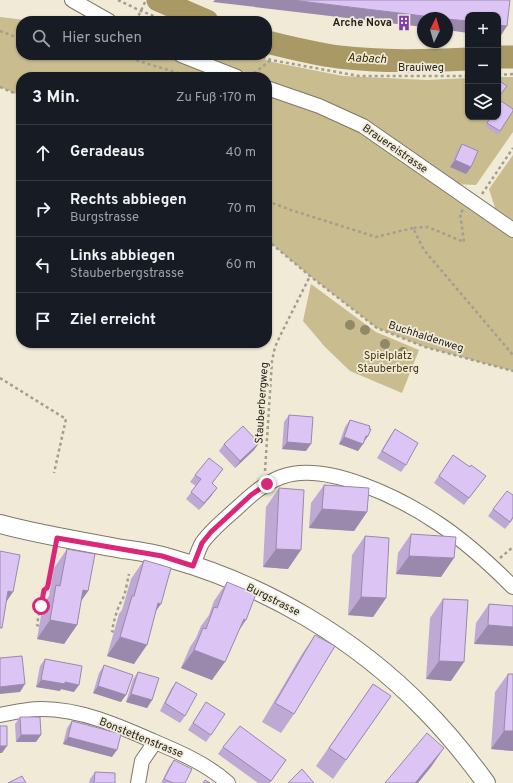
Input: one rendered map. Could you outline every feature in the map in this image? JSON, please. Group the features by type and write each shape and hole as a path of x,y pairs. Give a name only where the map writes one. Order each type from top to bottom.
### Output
{"street":[{"path":"72,0 100,16"},
{"path":"194,60 224,72"},
{"name":"Brauereistrasse","path":"272,90 319,106 364,126 472,203 513,230"},
{"path":"193,566 202,543 211,532 251,495 264,486 282,477 300,473 318,473 343,478 380,492 420,511 462,541 513,587"},
{"name":"Burgstrasse","path":"0,524 57,538 162,556 240,584 285,604 329,631 366,657 401,686 467,757 486,783"},
{"name":"Bonstettenstrasse","path":"0,715 12,712 42,709 78,714 114,724 189,757 228,783"},
{"path":"138,783 142,761 155,742"}],"path":[{"path":"118,0 156,16"},
{"path":"138,16 146,0"},
{"path":"0,31 16,37"},
{"path":"135,60 175,72"},
{"path":"255,72 271,60"},
{"name":"Brauiweg","path":"271,60 359,76 465,76"},
{"path":"501,75 513,74"},
{"path":"0,87 16,94"},
{"path":"272,203 376,237 413,228 428,227 464,242 460,213 472,203 513,148"},
{"path":"413,228 424,250 513,355"},
{"name":"Buchhaldenweg","path":"272,244 377,328 425,347 513,371"},
{"name":"Stauberbergweg","path":"265,467 272,362 275,347 310,276"},
{"path":"0,378 66,419 54,474"},
{"path":"39,626 37,626 37,624 44,590 49,588 57,538"},
{"path":"114,632 112,629 119,602 123,601 129,574"}],"green space":[{"path":"0,17 16,19 16,60 194,60 224,72 16,72 16,94 0,87"},
{"path":"215,60 267,60 343,76 427,80 465,78 465,120 501,120 501,77 513,77 513,132 476,185 455,184 370,124 272,83 272,72 245,72"},
{"path":"272,90 363,126 513,230 513,371 425,347 377,328 272,244"},
{"path":"513,155 513,220 495,208 489,189"},
{"name":"Spielplatz Stauberberg","path":"311,284 376,332 419,350 402,393 350,371 325,347 303,321"}],"building":[{"path":"292,0 510,0 507,26 501,25 501,12 465,12 465,21 453,20 453,12 417,12 417,15"},
{"path":"501,82 507,86 501,94"},
{"path":"501,101 513,109 500,131 487,123 489,120 501,120"},
{"path":"462,144 478,151 471,167 455,160"},
{"path":"289,415 313,417 311,444 287,442"},
{"path":"350,420 370,426 369,429 371,429 363,444 344,437"},
{"path":"243,426 259,443 240,461 224,444"},
{"path":"395,429 418,443 406,465 382,451"},
{"path":"453,455 470,467 471,465 486,476 469,498 439,476"},
{"path":"209,458 223,469 212,483 217,488 204,503 191,492 201,479 195,475"},
{"path":"324,485 369,488 367,512 322,509"},
{"path":"279,488 304,490 301,550 276,549"},
{"path":"507,491 513,495 513,517 510,522 493,509"},
{"path":"411,534 456,537 454,558 409,556"},
{"path":"365,536 389,538 386,598 361,597"},
{"path":"67,549 95,554 88,591 83,590 77,625 50,620 56,585 60,586"},
{"path":"0,551 20,555 13,592 8,591 2,628 0,628"},
{"path":"144,560 171,568 161,604 158,603 147,645 120,637"},
{"path":"227,582 256,594 246,620 244,619 225,662 194,650 203,628 206,629 214,607 217,608"},
{"path":"443,599 468,600 464,662 439,661"},
{"path":"489,604 513,606 513,627 488,625"},
{"path":"315,635 335,646 294,714 275,703"},
{"path":"22,656 25,684 0,687 0,658"},
{"path":"45,659 82,666 79,685 41,680"},
{"path":"104,665 133,675 126,695 98,686"},
{"path":"138,672 159,678 152,700 131,694"},
{"path":"508,674 513,674 513,731 504,731"},
{"path":"176,682 197,694 185,716 165,703"},
{"path":"373,684 391,696 346,760 329,748"},
{"path":"206,702 225,714 211,735 193,723"},
{"path":"20,717 40,717 41,735 21,735"},
{"path":"72,721 121,734 117,750 68,737"},
{"path":"0,726 7,726 7,746 0,746"},
{"path":"240,726 286,760 271,781 223,747"},
{"path":"427,733 444,748 415,783 385,783"},
{"path":"174,760 192,769 185,783 173,783 164,779"},
{"path":"302,769 314,783 288,783"},
{"path":"95,772 115,773 115,783 94,783"},
{"path":"22,776 26,783 8,783"},
{"path":"205,780 210,783 203,783"}],"waterway":[{"name":"Aabach","path":"158,0 195,16"},
{"name":"Aabach","path":"272,43 294,49 355,59 404,61 465,59"},
{"name":"Aabach","path":"501,57 513,57"}],"place":[{"name":"Arche Nova","path":"404,23"}],"route":[{"path":"41,606 44,590 48,585 57,538 162,556 193,566 202,543 211,532 251,495 267,484"}]}
